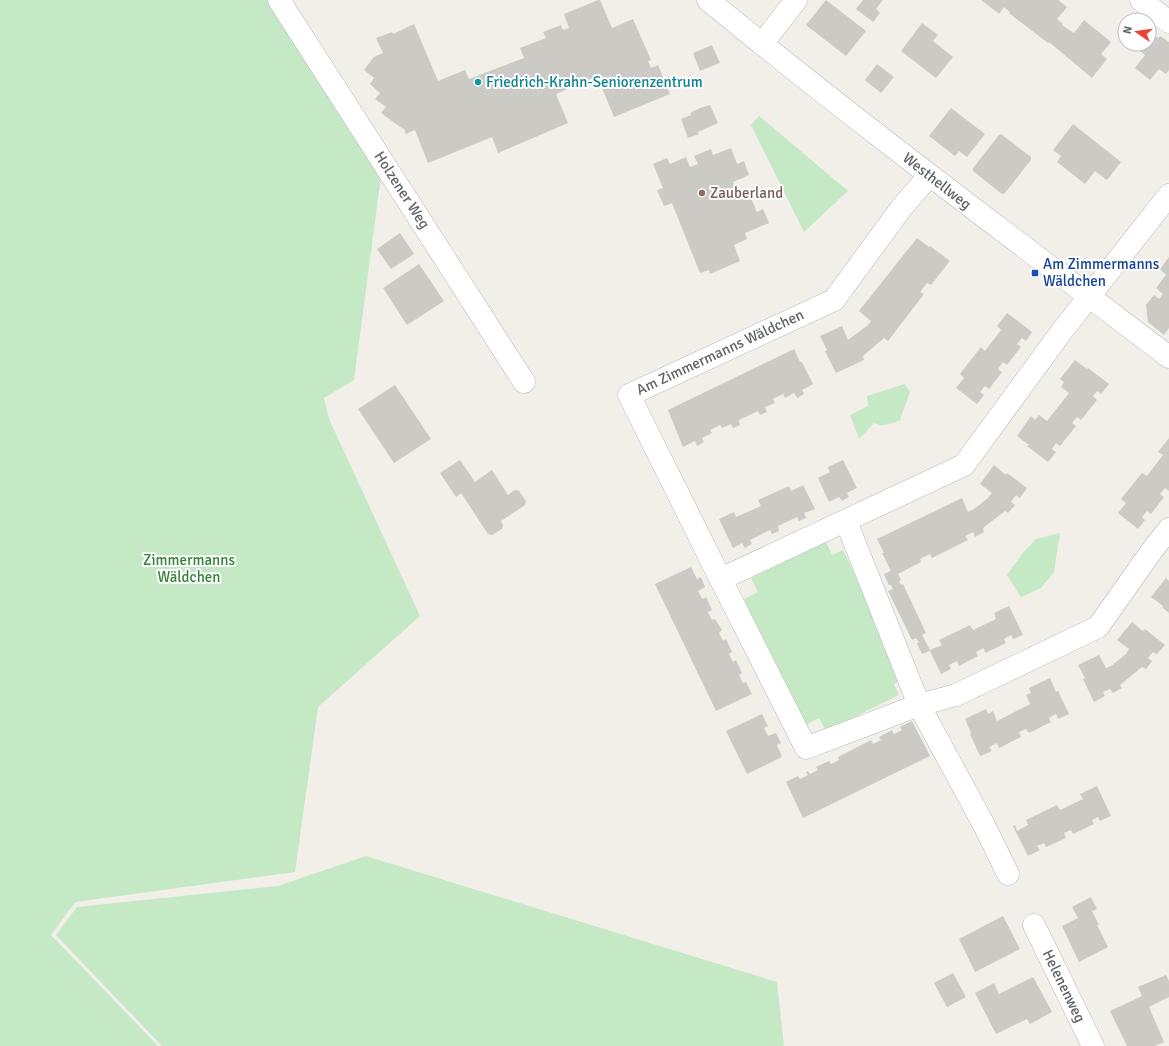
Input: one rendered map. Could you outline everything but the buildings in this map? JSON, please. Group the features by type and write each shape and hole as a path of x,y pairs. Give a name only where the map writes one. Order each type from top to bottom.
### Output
{"street":[{"name":"Holzener Weg","path":"279,0 524,382"},
{"name":"Westhellweg","path":"708,0 929,176 1169,357"},
{"path":"762,44 796,0"},
{"path":"1141,0 1169,22"},
{"name":"Am Zimmermanns Wäldchen","path":"929,176 902,207 834,300 630,395 720,579 806,748 919,705 956,695 1098,627 1153,549 1169,529"},
{"path":"720,579 964,465 1062,331 1169,195"},
{"path":"846,521 919,705 984,825 1008,874"},
{"name":"Helenenweg","path":"1034,925 1093,1046"}],"green space":[{"name":"Zimmermanns Wäldchen","path":"0,0 269,0 381,176 354,380 324,398 329,419 420,616 318,707 295,872 75,902 51,935 158,1046 0,1046"},
{"path":"759,116 848,191 804,232 751,125"},
{"path":"905,384 910,392 900,420 893,423 880,425 874,423 859,439 850,415 868,406 867,396"},
{"path":"1060,533 1054,572 1041,588 1021,597 1007,575 1022,554 1036,539"},
{"path":"826,542 832,555 843,550 905,678 894,684 899,695 826,731 819,718 805,725 744,599 758,592 751,578"},
{"path":"366,856 777,982 784,1046 162,1046 56,935 77,907 278,886"}],"place":[{"name":"Friedrich-Krahn-Seniorenzentrum","path":"478,82"},
{"name":"Zauberland","path":"702,193"},
{"name":"Am Zimmermanns Wäldchen","path":"1035,273"}]}
